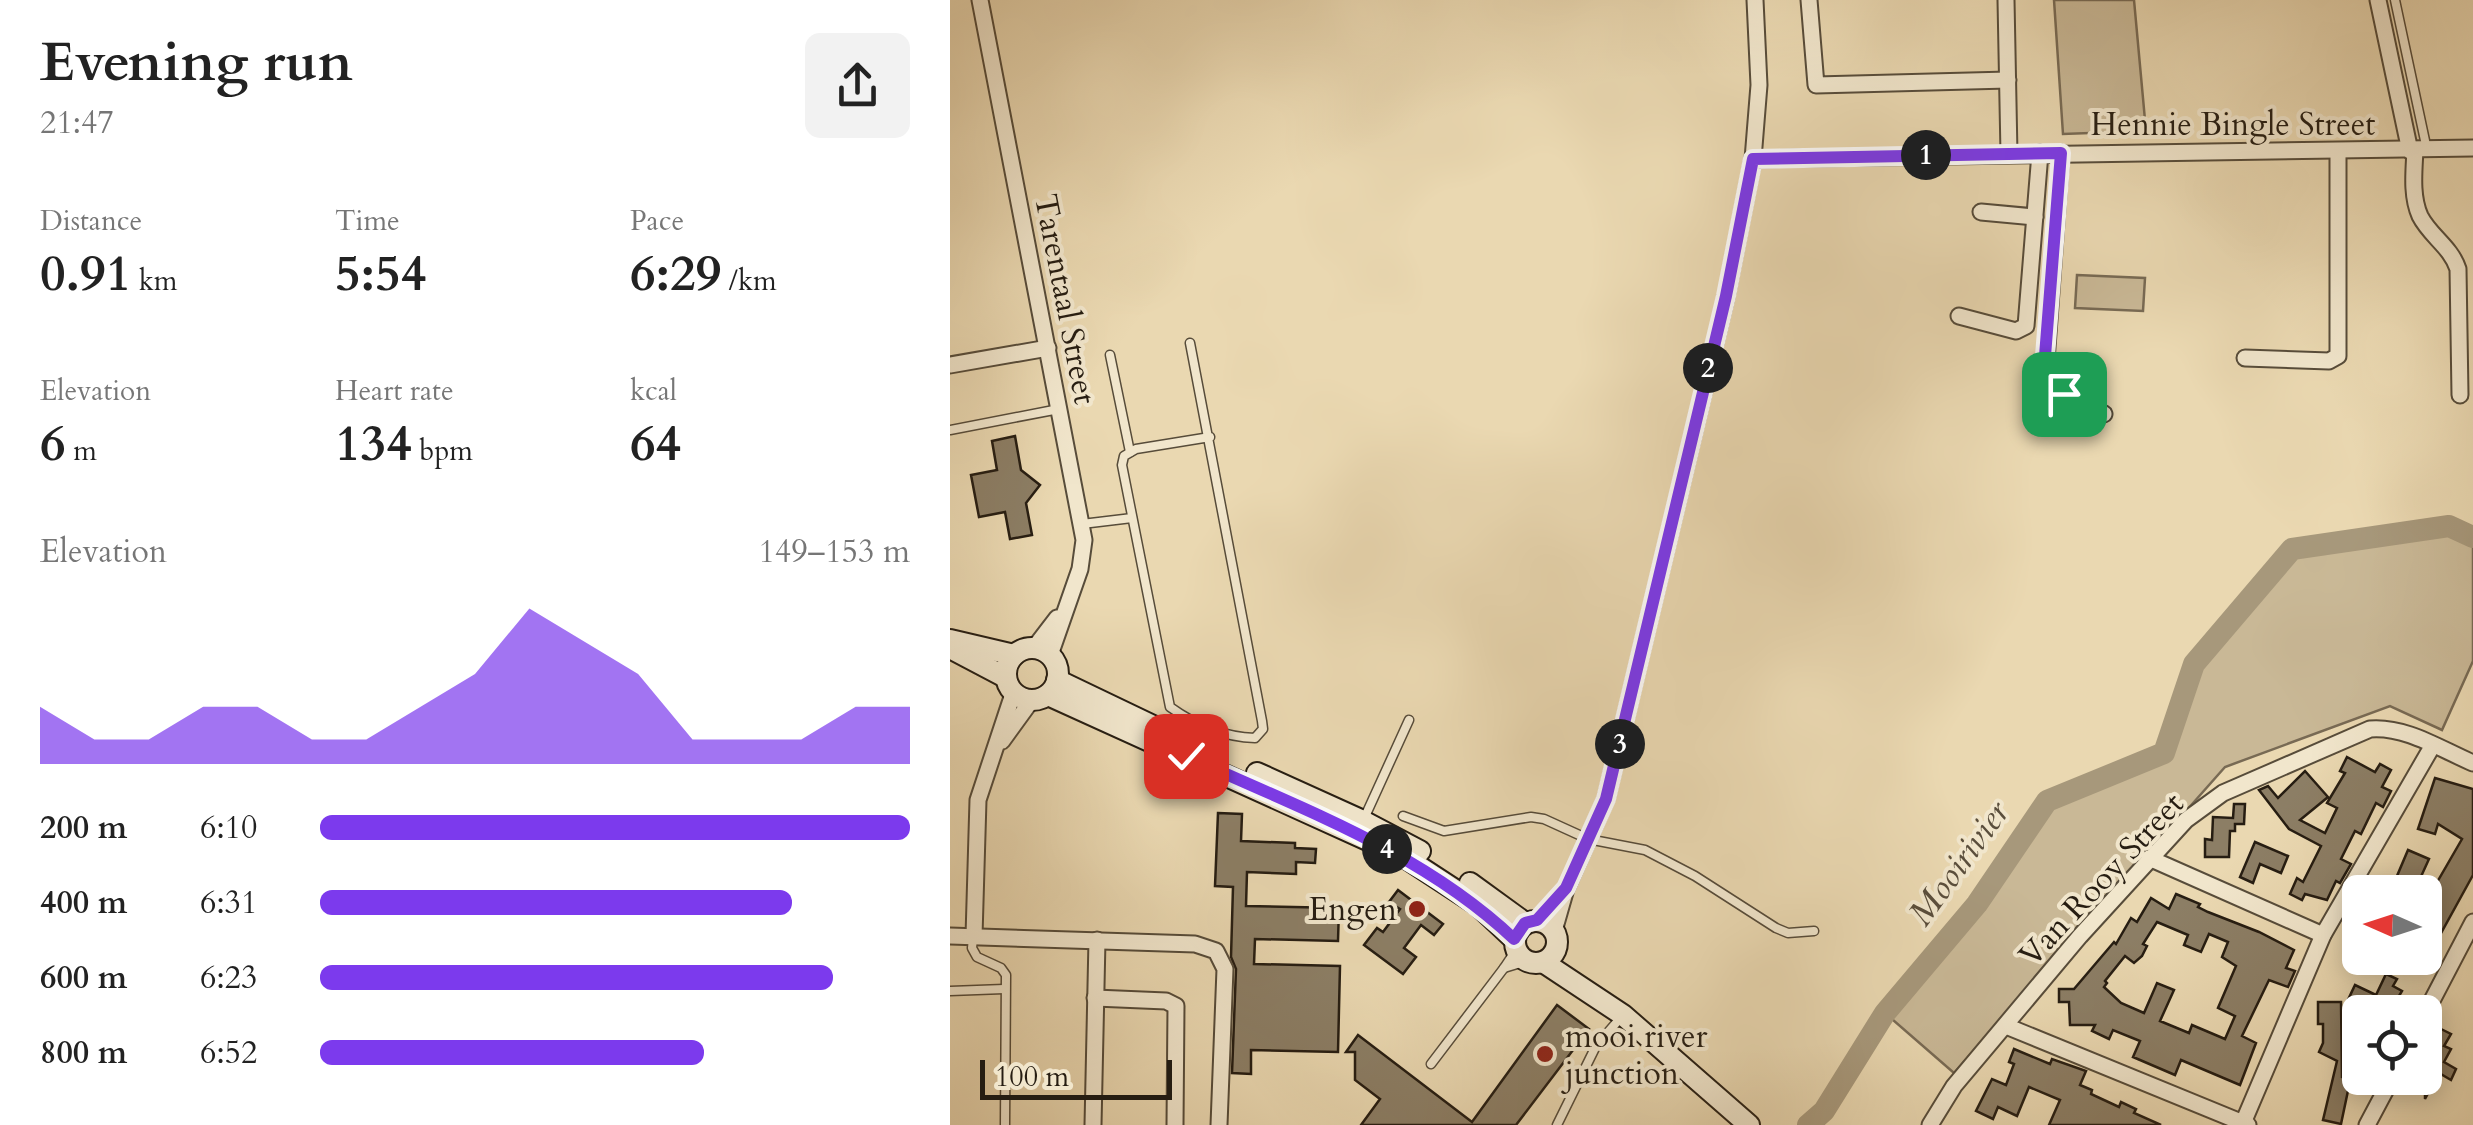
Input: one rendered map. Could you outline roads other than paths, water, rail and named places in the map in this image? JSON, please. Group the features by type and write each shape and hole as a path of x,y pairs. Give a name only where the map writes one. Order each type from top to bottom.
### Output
{"main road":[{"path":"950,640 1032,653 1056,663 1031,690"},
{"path":"950,648 1031,690 1403,856 1534,942"},
{"path":"1032,653 1007,665 1031,690 1363,821 1439,862 1749,1125"}],"street":[{"name":"Tarentaal Street","path":"980,0 1084,540 1080,569 1066,606 1032,653"},
{"path":"1534,942 1566,888 1606,799 1632,700 1656,581 1726,296 1753,159 1759,85 1755,0"},
{"path":"1809,0 1816,85 2008,80"},
{"path":"2006,0 2009,154"},
{"path":"2378,0 2417,150 2415,199 2419,214 2452,254 2458,270 2460,395"},
{"name":"Hennie Bingle Street","path":"1753,159 2473,148"},
{"path":"2245,358 2329,362 2338,356 2338,152"},
{"path":"1959,316 2016,331 2026,326 2040,153"},
{"path":"2061,153 2046,374 2053,387 2104,414"},
{"path":"1980,212 2035,217"},
{"path":"950,365 1048,348"},
{"path":"974,936 978,800 994,752 1031,690"},
{"name":"Van Rooy Street","path":"1930,1125 1954,1086 2149,858 2186,820 2222,793 2370,729 2403,732 2473,763"},
{"path":"2006,1026 2245,1124 2324,936 2433,746"},
{"path":"2149,858 2324,936"},
{"path":"2435,995 2473,922"},
{"path":"950,936 1195,944 1216,951 1224,960 1219,1125"},
{"path":"1092,1125 1097,940"},
{"path":"1094,998 1172,1002 1177,1010 1175,1125"},
{"path":"2367,1125 2383,1095"}],"lane":[{"path":"2395,0 2417,150"},
{"path":"1190,343 1210,437 1262,721 1260,734 1255,738 1223,734 1170,707 1122,465 1124,456 1130,452 1210,437"},
{"path":"1110,355 1130,452"},
{"path":"950,430 1060,408"},
{"path":"1082,524 1132,518"},
{"path":"1363,821 1409,720"},
{"path":"1403,816 1444,831 1544,819 1588,839 1645,850 1696,876 1788,933 1814,931"},
{"path":"974,936 972,948 980,960 1004,971 1005,1125"},
{"path":"1431,1064 1504,968 1534,942"},
{"path":"1504,968 1534,942"},
{"path":"950,992 1004,989"},
{"path":"1556,1125 1596,1046 1622,1015"}],"waterway":[{"name":"Mooirivier","path":"1808,1125 1824,1111 1885,1013 1977,904 2047,801 2164,753 2194,664 2292,549 2449,526 2473,537"}],"place":[{"name":"Engen","path":"1417,909"},
{"name":"mooi river junction","path":"1545,1054"}]}
